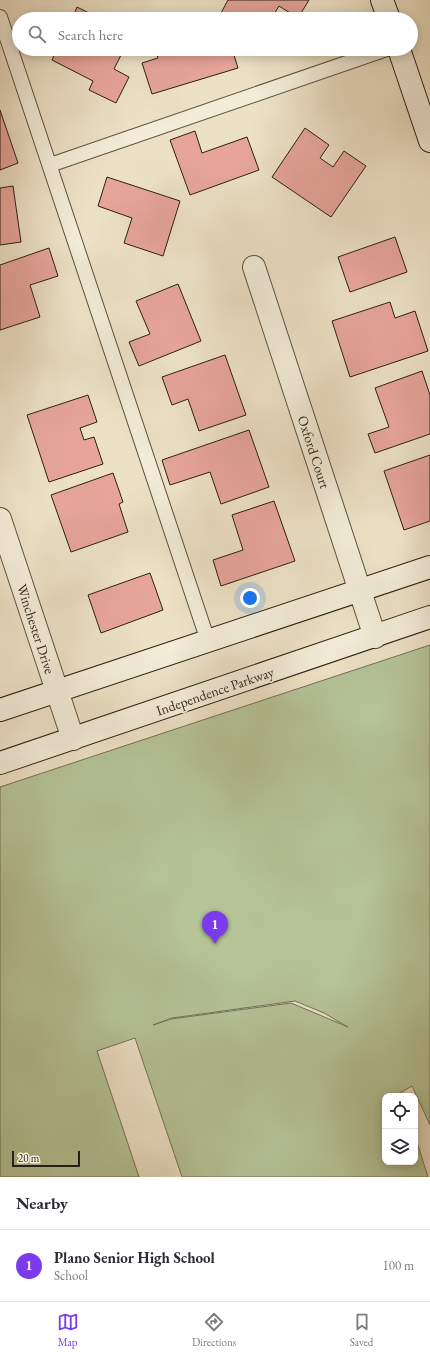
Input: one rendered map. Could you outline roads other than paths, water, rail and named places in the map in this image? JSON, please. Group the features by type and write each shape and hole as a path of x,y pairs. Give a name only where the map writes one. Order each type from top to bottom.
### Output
{"main road":[{"path":"382,0 386,12"},
{"path":"401,56 430,141"},
{"name":"Oxford Court","path":"254,267 375,636"},
{"name":"Winchester Drive","path":"0,519 73,738"},
{"path":"0,710 430,567"},
{"name":"Independence Parkway","path":"0,763 430,617"}],"lane":[{"path":"0,17 12,53"},
{"path":"13,56 208,641"},
{"path":"50,165 367,56"}],"place":[{"name":"Plano Senior High School","path":"215,944"}]}
